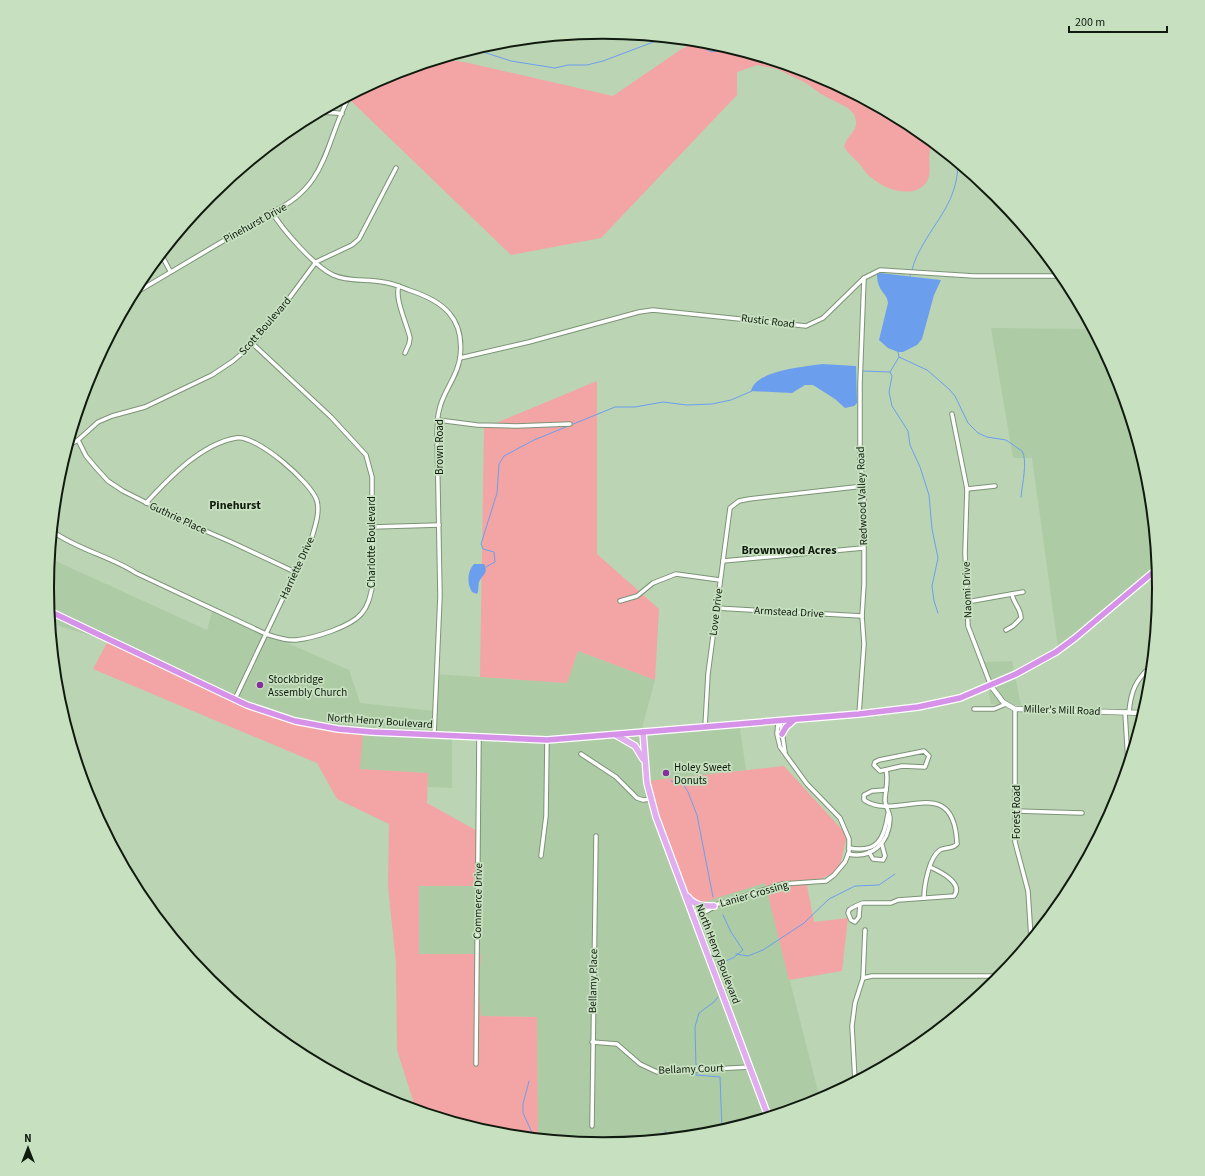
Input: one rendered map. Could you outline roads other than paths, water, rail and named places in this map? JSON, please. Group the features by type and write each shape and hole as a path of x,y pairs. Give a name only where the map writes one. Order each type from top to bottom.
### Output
{"highway":[{"path":"643,732 705,726 778,722 859,714 931,705 960,698 991,686 1026,669 1066,645 1151,574"},
{"name":"North Henry Boulevard","path":"55,614 235,699 281,717 325,727 372,732 547,740 643,732"},
{"path":"782,734 786,727 796,720"}],"main road":[{"name":"North Henry Boulevard","path":"643,732 645,763 651,800 766,1112"},
{"path":"616,735 635,746 645,763"},
{"path":"685,894 692,903 702,906 714,906"}],"street":[{"name":"Pinehurst Drive","path":"143,288 272,212 289,204 314,180 347,103"},
{"path":"330,112 342,114"},
{"name":"Scott Boulevard","path":"73,443 98,422 112,416 145,407 212,375 233,361 253,344 316,262 352,245 359,239 396,168"},
{"name":"Brown Road","path":"272,212 279,224 316,262 331,274 345,279 386,282 434,300 448,311 457,327 460,358 457,371 439,410 438,420 438,526 440,596 434,735"},
{"path":"164,259 170,271"},
{"name":"Rustic Road","path":"460,358 529,342 639,312 653,310 806,326 823,318 864,278 880,270 974,276 1054,276"},
{"name":"Redwood Valley Road","path":"859,714 864,644 862,616 864,486 860,462 860,384 864,278"},
{"path":"399,286 399,301 410,338 405,354"},
{"name":"Charlotte Boulevard","path":"57,534 76,545 126,566 136,573 266,634 282,639 296,640 346,625 361,615 368,604 372,588 372,477 366,455 331,417 253,344"},
{"name":"Naomi Drive","path":"952,414 967,489 965,553 968,626 971,638 991,686"},
{"path":"438,420 477,425 516,426 570,424"},
{"name":"Harriette Drive","path":"146,503 181,467 200,454 238,437 249,439 261,444 308,487 317,501 317,516 312,537 235,699"},
{"name":"Guthrie Place","path":"78,440 86,456 108,481 123,491 295,572"},
{"name":"Love Drive","path":"705,726 708,674 730,508 736,503 749,499 864,486"},
{"path":"967,489 995,486"},
{"path":"372,527 438,526"},
{"path":"723,561 863,548"},
{"path":"620,602 637,596 653,583 676,574 720,580"},
{"path":"967,602 1023,592"},
{"path":"1006,630 1013,626 1021,618 1021,613 1013,600 1012,594"},
{"name":"Armstead Drive","path":"716,608 862,616"},
{"path":"1128,746 1127,712 1131,695 1138,678 1145,672"},
{"name":"Miller's Mill Road","path":"991,686 1006,704 1015,709 1137,713"},
{"path":"974,709 998,708 1006,704"},
{"name":"Forest Road","path":"1015,709 1015,842 1028,891 1031,931"},
{"name":"Lanier Crossing","path":"778,722 781,726 785,752"},
{"name":"Lanier Crossing","path":"692,914 782,884 826,880 840,868 848,854 849,848 847,833 840,818 807,784 785,752 778,741 778,722"},
{"name":"Commerce Drive","path":"476,1064 479,738"},
{"path":"541,856 546,816 547,740"},
{"path":"924,751 929,756 925,766 902,766 886,770 878,770 874,762 924,751"},
{"path":"580,754 616,777 637,798 651,800"},
{"path":"869,852 876,860 883,860 884,856 882,845 890,821 886,805 888,775 886,770"},
{"path":"886,790 872,791 864,795 864,798 868,803 886,805 930,803 941,805 948,811 953,821 957,844 954,847 946,848 937,852 924,881 924,898"},
{"path":"1015,811 1082,813"},
{"path":"849,848 866,850 874,847 880,841 888,813"},
{"name":"Bellamy Place","path":"592,1126 596,836"},
{"path":"848,854 858,855 869,852 882,845"},
{"path":"860,904 859,917 855,922 851,920 848,913 849,910 860,904 891,903 898,900 954,896 956,893 951,880 946,875 930,866"},
{"path":"855,1075 852,1026 855,1003 863,978 864,930"},
{"path":"863,978 872,976 991,976"},
{"name":"Bellamy Court","path":"592,1042 617,1044 640,1064 657,1072 750,1067"}],"water":[{"path":"880,273 941,280 934,295 922,339 917,345 903,352 898,352 888,348 879,340 888,303 886,296 880,288 877,280 877,274"},
{"path":"822,364 856,366 857,403 854,406 845,408 835,399 813,385 805,385 792,393 751,391 755,384 762,378 771,374 793,368"},
{"path":"474,564 484,564 486,569 486,572 479,582 477,594 472,592 470,589 469,581 470,570"}],"waterway":[{"path":"484,52 511,61 555,68 568,65 587,65 603,61 654,42"},
{"path":"707,49 712,52 715,51"},
{"path":"910,276 918,253 950,199 954,189 958,170"},
{"path":"862,371 890,372 899,357 898,352"},
{"path":"899,357 927,370 949,389 955,396 968,423 978,433 987,437 1006,440 1022,451 1024,455 1025,467 1021,497"},
{"path":"890,372 892,376 889,392 892,406 908,431 910,445 920,467 929,495 932,529 938,558 932,586 934,601 938,613"},
{"path":"486,567 495,562 494,552 483,549 481,544 497,493 499,464 504,456 534,440 615,407 635,407 663,402 687,405 712,404 731,400 752,391"},
{"path":"671,781 683,784 688,792 697,815 713,897"},
{"path":"736,954 748,956 763,950 804,923 829,899 855,886 879,885 895,874"},
{"path":"720,963 733,958 743,950 731,932 723,915"},
{"path":"721,969 730,987 726,990"},
{"path":"696,1067 695,1027 699,1013 714,1002 718,997"},
{"path":"696,1072 696,1075 720,1077 722,1123"},
{"path":"529,1081 523,1104 523,1113 532,1132"}],"place":[{"name":"Stockbridge Assembly Church","path":"260,685"},
{"name":"Holey Sweet Donuts","path":"666,773"}],"district":[{"name":"Pinehurst","path":"235,505"},
{"name":"Brownwood Acres","path":"789,550"}]}
